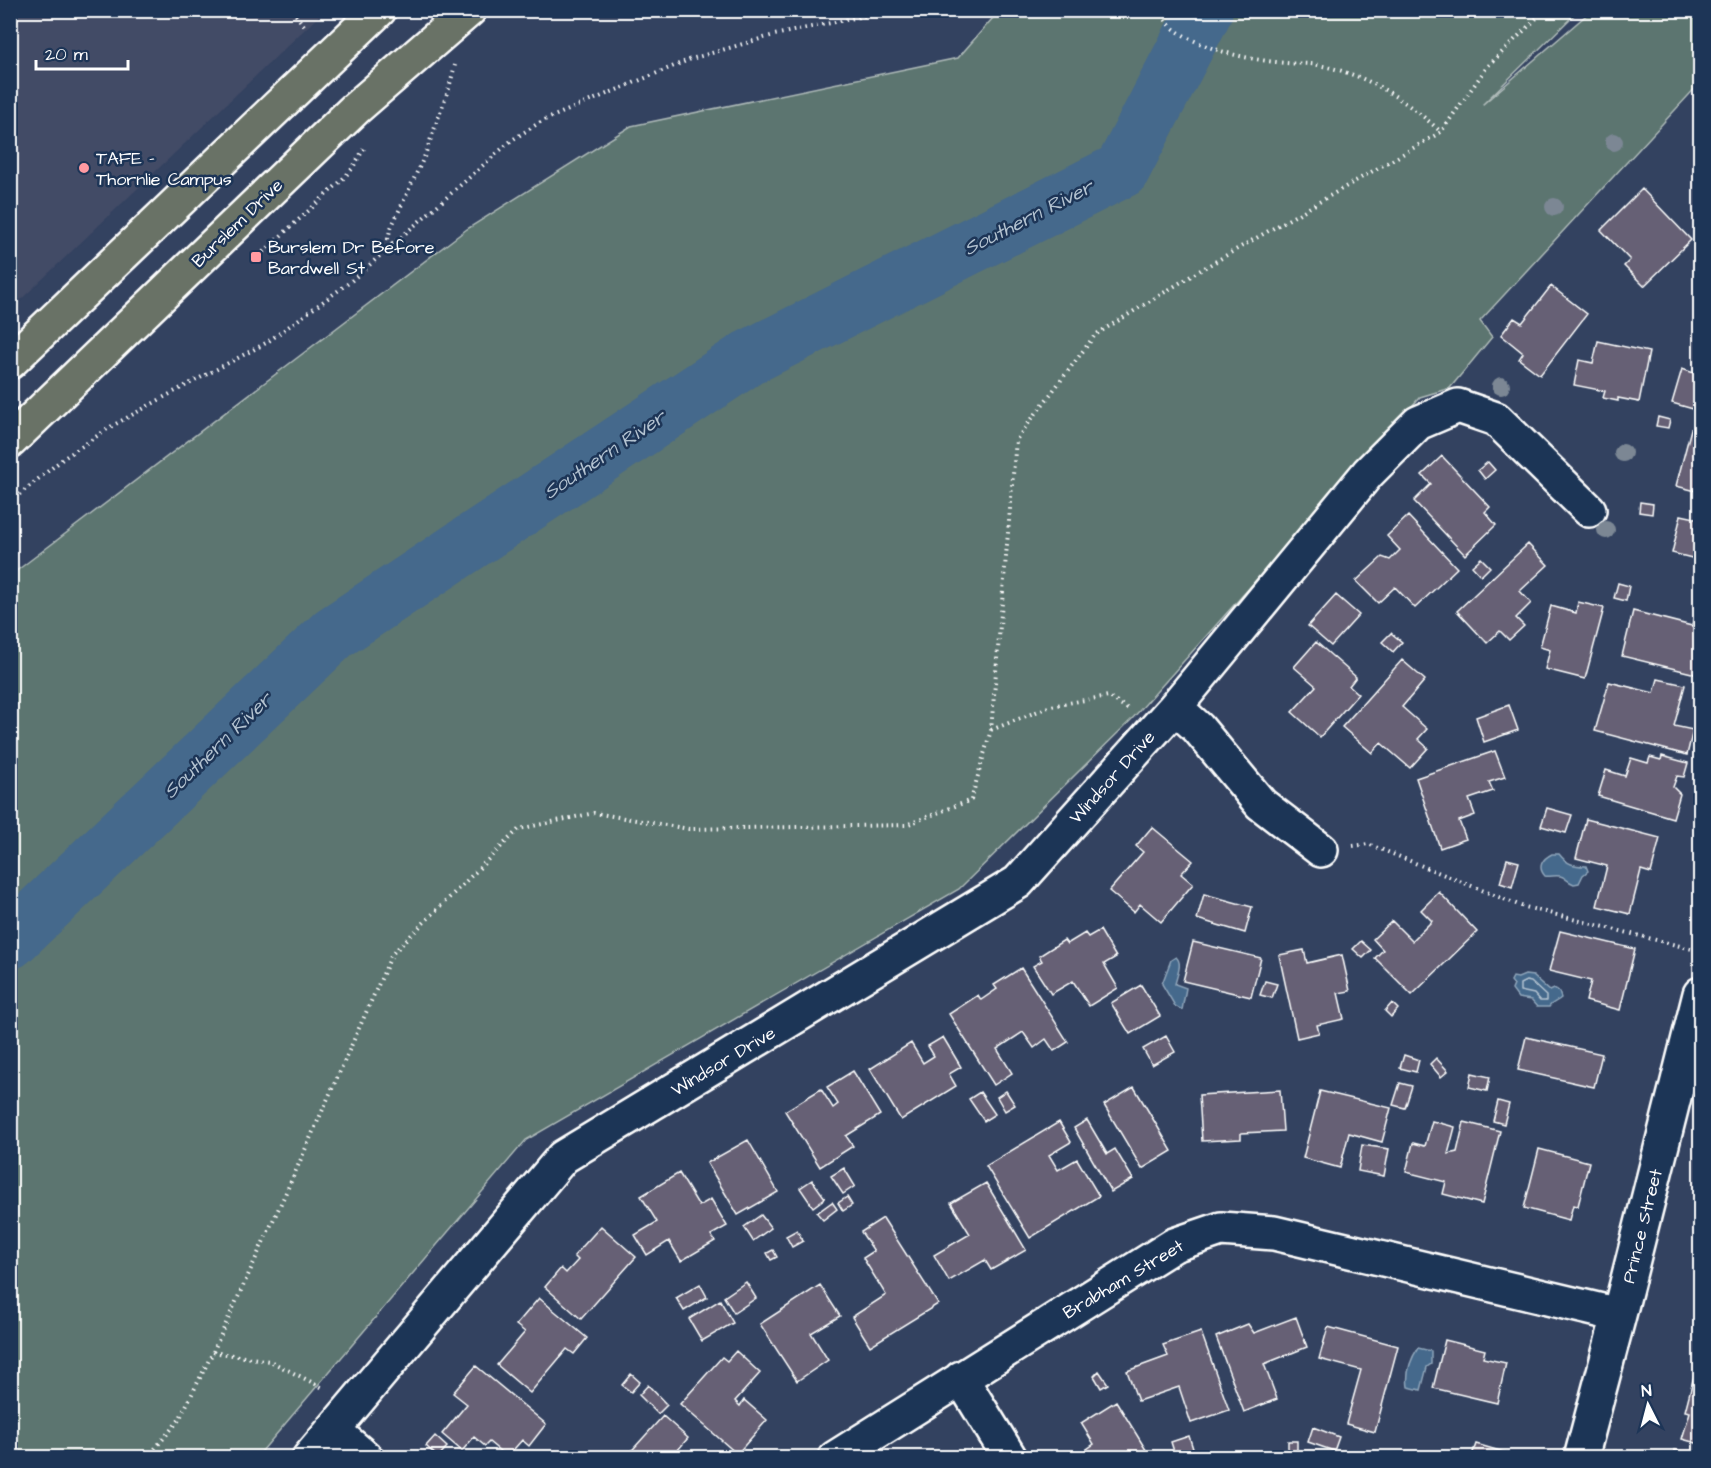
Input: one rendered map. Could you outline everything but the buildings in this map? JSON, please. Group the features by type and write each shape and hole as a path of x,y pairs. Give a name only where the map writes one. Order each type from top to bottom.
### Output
{"main road":[{"path":"10,362 379,10"},
{"name":"Burslem Drive","path":"10,441 456,15"}],"street":[{"name":"Windsor Drive","path":"309,1458 563,1157 1018,882 1166,717 1368,473 1418,423 1458,406 1496,419 1589,510"},
{"path":"1166,717 1198,728 1261,804 1321,850"},
{"name":"Prince Street","path":"1581,1458 1701,994"},
{"name":"Brabham Street","path":"835,1458 1174,1245 1221,1229 1274,1233 1619,1315"},
{"path":"961,1378 1010,1458"},
{"path":"333,1430 366,1458"}],"path":[{"path":"292,10 306,28"},
{"path":"10,502 64,458 112,426 266,343 350,282 512,140 542,121 691,59 774,35 892,10"},
{"path":"1158,10 1175,30 1222,51 1285,63 1316,64 1375,84 1397,96 1441,132"},
{"path":"147,1458 179,1420 213,1352 392,954 519,829 594,813 689,829 906,825 971,800 991,730 1016,440 1095,335 1194,274 1441,132 1487,67 1545,10"},
{"path":"392,244 388,238 390,230 425,155 449,88 456,60"},
{"path":"991,730 1051,706 1108,696 1166,717"},
{"path":"1321,850 1368,844 1521,906 1701,951"},
{"path":"213,1352 270,1361 355,1403"}],"shaded area":[{"name":"TAFE - Thornlie Campus","path":"11,10 324,10 324,11 11,309"}],"green space":[{"path":"999,11 1578,11 1482,105 1591,11 1700,11 1700,83 1480,321 1492,337 1450,388 1420,397 1132,719 959,889 526,1140 257,1457 11,1458 11,575 467,229 631,126 958,58"}],"water":[{"path":"1552,854 1559,854 1571,864 1586,866 1588,871 1579,883 1574,884 1561,876 1545,876 1541,866"},
{"path":"1176,957 1179,966 1175,984 1186,988 1182,1010 1175,1006 1162,984 1171,960"},
{"path":"1525,975 1533,976 1550,991 1554,989 1559,992 1561,998 1549,1007 1537,1007 1531,1000 1518,998 1512,990 1514,985 1511,981 1513,977 1518,978"},
{"path":"1418,1348 1431,1351 1431,1364 1427,1367 1421,1390 1408,1387 1409,1367"}],"waterway":[{"name":"Southern River","path":"10,941 334,633 748,358 1122,170 1205,10"}],"place":[{"name":"TAFE - Thornlie Campus","path":"84,168"},
{"name":"Burslem Dr Before Bardwell St","path":"256,257"}]}
